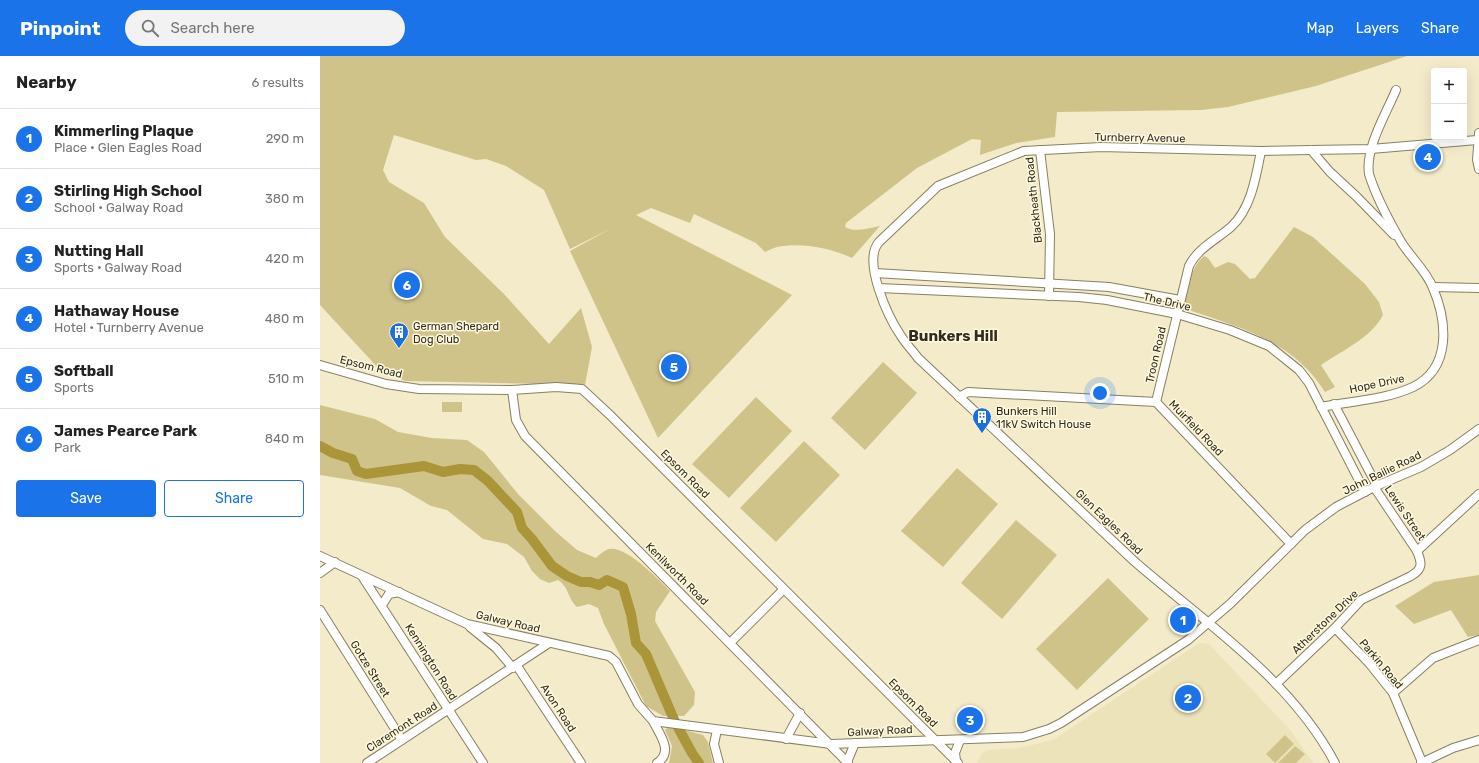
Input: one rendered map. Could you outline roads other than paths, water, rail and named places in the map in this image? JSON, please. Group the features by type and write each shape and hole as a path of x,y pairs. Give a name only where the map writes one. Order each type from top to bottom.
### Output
{"street":[{"name":"Hope Drive","path":"1396,90 1371,149 1368,167 1371,181 1401,242"},
{"name":"Turnberry Avenue","path":"879,288 873,259 874,247 938,186 1017,153 1040,150 1101,147 1261,152 1371,149 1478,137"},
{"path":"1478,137 1479,169"},
{"name":"Blackheath Road","path":"1040,150 1050,234 1049,296"},
{"name":"Hope Drive","path":"1311,150 1330,172 1358,197 1401,242 1433,287 1444,336 1442,351 1438,362 1429,374 1413,387 1395,393 1321,407"},
{"name":"Troon Road","path":"1156,402 1180,300 1192,260 1199,251 1230,228 1241,216 1251,193 1261,152"},
{"name":"The Drive","path":"875,273 1050,282 1109,287 1180,300"},
{"path":"1433,287 1479,288"},
{"name":"The Drive","path":"879,288 1107,300 1177,314 1230,330 1269,346 1300,370 1365,492"},
{"name":"Glen Eagles Road","path":"879,288 889,316 902,337 918,358 1134,561 1167,590 1210,622 1276,684 1312,724 1322,738 1335,763"},
{"name":"Epsom Road","path":"320,365 386,384 413,388 512,390 556,387 582,388 957,762"},
{"name":"Kenilworth Road","path":"512,390 517,422 525,436 831,744 848,763"},
{"name":"Muirfield Road","path":"959,397 968,392 1156,402 1291,544"},
{"path":"1334,404 1376,487"},
{"name":"John Bailie Road","path":"1210,622 1305,530 1336,507 1427,464 1479,429"},
{"name":"Lewis Street","path":"1376,487 1417,551"},
{"path":"1417,551 1479,494"},
{"name":"Atherstone Drive","path":"1276,684 1365,597 1417,572 1422,561 1417,551"},
{"name":"Galway Road","path":"320,556 467,624 607,655 612,658 616,662 638,704 653,721 666,748 665,756 657,763"},
{"path":"320,573 334,562"},
{"name":"Kennington Road","path":"361,574 483,763"},
{"path":"730,642 783,590"},
{"path":"382,605 389,594 399,592"},
{"name":"Gotze Street","path":"320,610 402,740"},
{"name":"Galway Road","path":"653,721 831,744 1023,737 1049,729 1188,640 1210,622"},
{"name":"Avon Road","path":"467,624 496,648 515,667 581,763"},
{"name":"Parkin Road","path":"1335,628 1369,663 1393,693 1422,762"},
{"path":"1393,693 1433,658 1479,640"},
{"name":"Claremont Road","path":"367,763 515,667 549,643"},
{"path":"786,738 800,713"},
{"path":"717,730 714,744 719,763"},
{"path":"957,762 955,753 960,740"},
{"path":"1422,762 1453,748 1479,740"},
{"path":"848,763 855,743"},
{"path":"379,756 384,763"}],"waterway":[{"path":"320,446 333,453 352,459 357,471 366,474 424,466 443,472 460,469 474,470 488,481 517,512 522,528 552,566 567,576 581,582 590,582 599,585 607,580 623,587 631,614 636,643 646,654 675,722 699,763"}],"place":[{"name":"Hathaway House","path":"1428,157"},
{"name":"James Pearce Park","path":"407,285"},
{"name":"German Shepard Dog Club","path":"399,349"},
{"name":"Softball","path":"674,367"},
{"name":"Bunkers Hill 11kV Switch House","path":"982,434"},
{"name":"Kimmerling Plaque","path":"1183,620"},
{"name":"Stirling High School","path":"1188,698"},
{"name":"Nutting Hall","path":"970,720"}],"district":[{"name":"Bunkers Hill","path":"953,336"}]}
